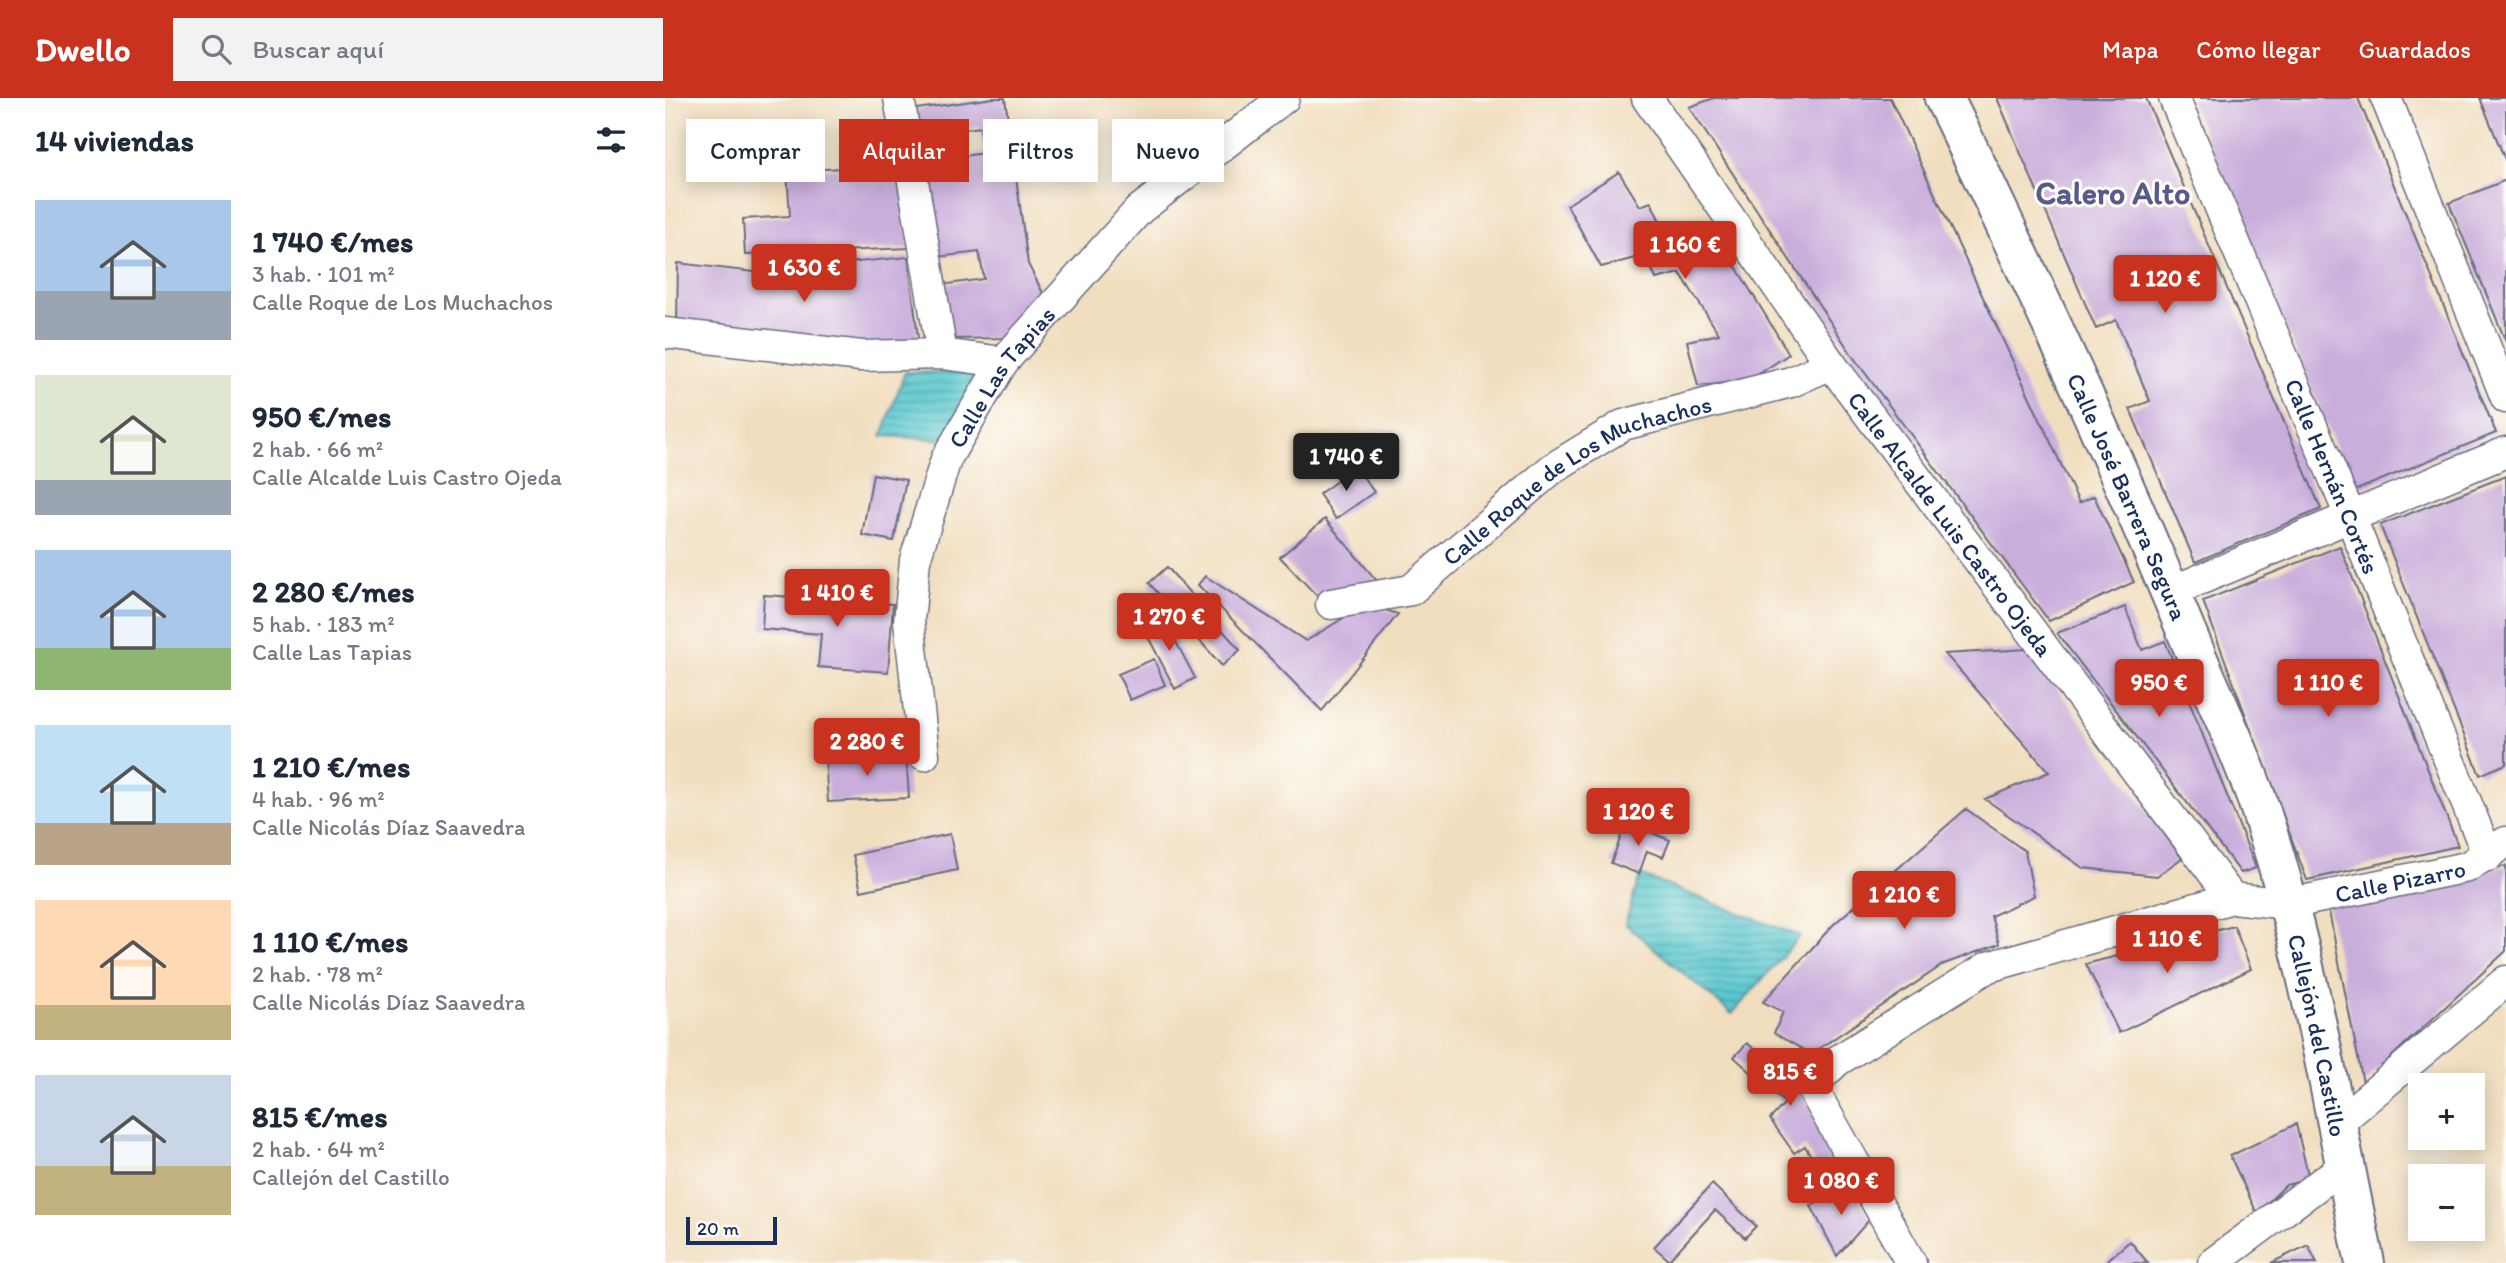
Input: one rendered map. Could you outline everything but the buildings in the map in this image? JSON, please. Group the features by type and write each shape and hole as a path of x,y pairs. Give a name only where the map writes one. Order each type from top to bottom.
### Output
{"street":[{"path":"899,98 942,354"},
{"name":"Calle Las Tapias","path":"924,755 909,621 915,560 946,459 1003,362 1139,210 1284,98"},
{"name":"Calle Alcalde Luis Castro Ojeda","path":"1647,98 1831,364 2232,898"},
{"name":"Calle José Barrera Segura","path":"1944,98 2048,311 2170,592 2265,822 2288,904"},
{"name":"Calle Hernán Cortés","path":"2174,98 2350,516 2497,849"},
{"path":"2386,98 2506,398"},
{"path":"665,333 861,356 942,354 1003,362"},
{"name":"Calle Roque de Los Muchachos","path":"1331,604 1411,590 1553,468 1623,425 1791,382 1831,364"},
{"path":"2170,592 2506,452"},
{"name":"Calle Pizarro","path":"2288,904 2467,867 2497,849"},
{"path":"1911,1263 1811,1086 1837,1061 1988,967 2232,898 2288,904"},
{"name":"Callejón del Castillo","path":"2288,904 2339,1122 2344,1166 2365,1263"},
{"path":"2339,1122 2506,981"},
{"name":"Callejón del Castillo","path":"2213,1263 2344,1166"}],"water":[{"path":"905,372 975,373 946,440 882,436"},
{"path":"1640,875 1800,936 1732,1014 1625,924"}],"district":[{"name":"Calero Alto","path":"2113,193"}]}
